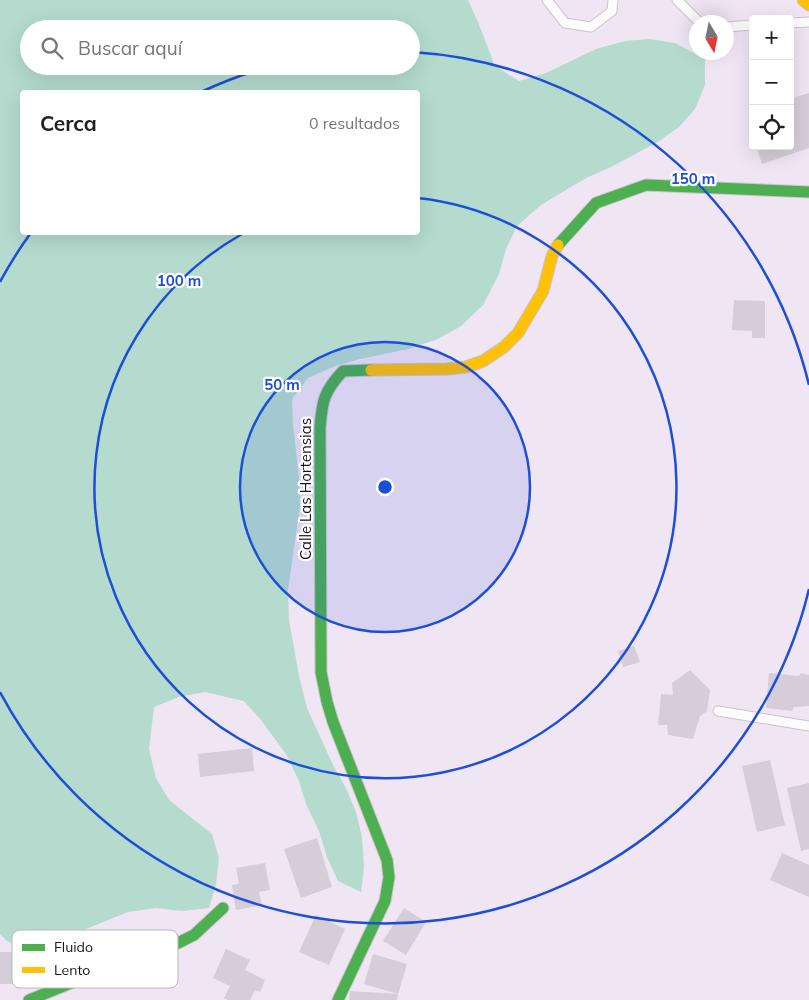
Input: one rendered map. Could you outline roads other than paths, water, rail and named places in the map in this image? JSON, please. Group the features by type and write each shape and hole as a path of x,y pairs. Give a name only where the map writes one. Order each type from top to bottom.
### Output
{"street":[{"path":"803,0 809,5"},
{"name":"Calle Las Hortensias","path":"338,1000 384,901 389,877 387,860 333,722 320,672 320,428 322,401 332,381 343,371 447,369 466,366 483,361 504,347 518,334 543,291 556,246 596,203 646,185 809,192"},
{"path":"178,943 194,935 223,908"},
{"path":"29,1000 59,988"}],"lane":[{"path":"547,0 565,23 591,27 612,11 613,0"},
{"path":"677,0 692,15"},
{"path":"794,23 809,22"},
{"path":"734,26 749,25"},
{"path":"718,712 809,726"}]}
